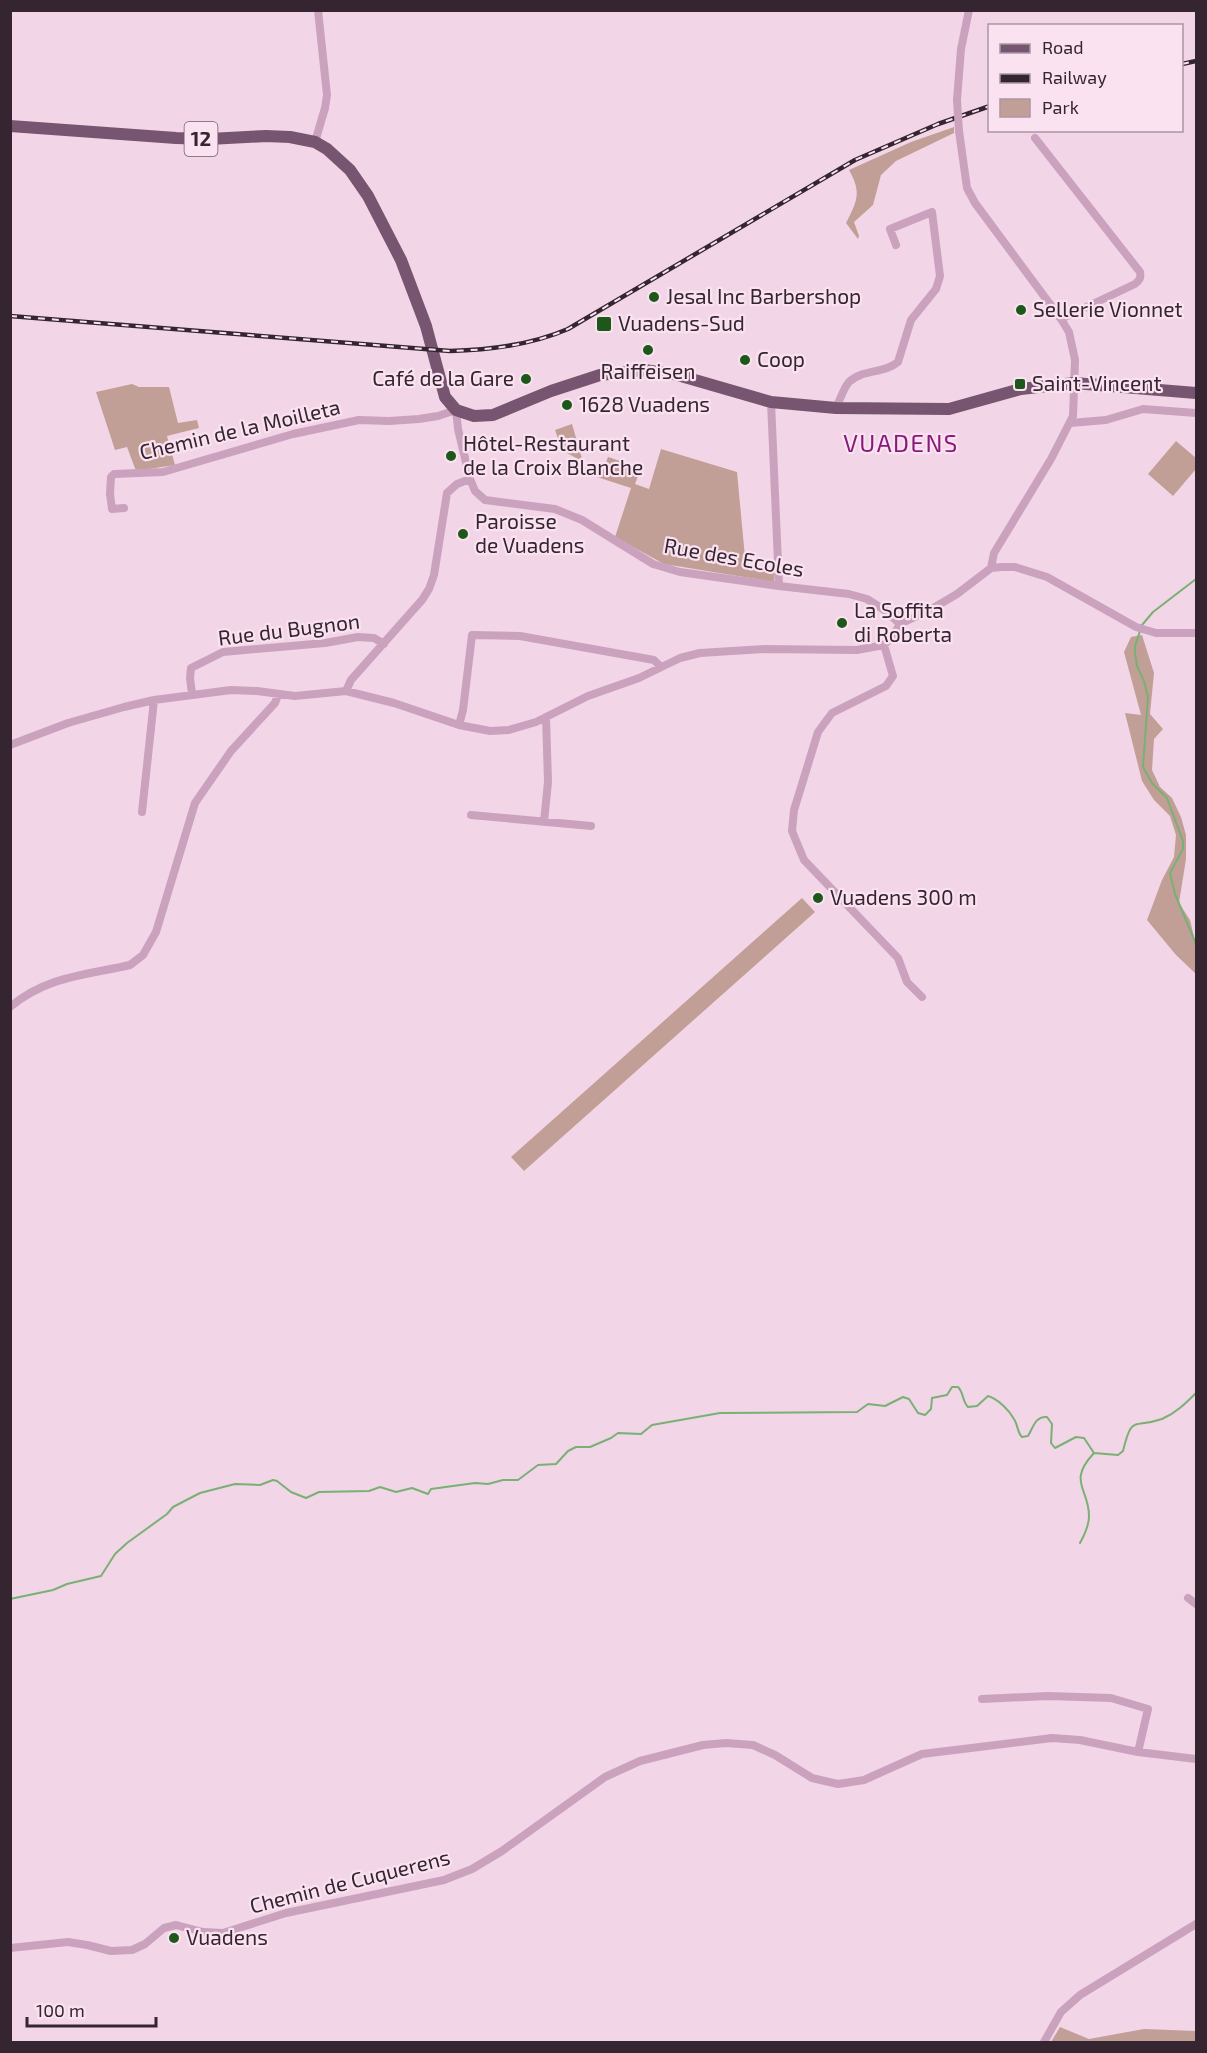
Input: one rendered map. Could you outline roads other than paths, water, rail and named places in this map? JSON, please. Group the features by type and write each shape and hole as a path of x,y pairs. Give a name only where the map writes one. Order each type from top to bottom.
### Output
{"main road":[{"name":"12","path":"10,126 176,138 290,137 315,142 335,155 350,170 381,219 416,298 445,397 456,410"},
{"path":"456,410 474,416 493,415 584,380 610,373 644,370 674,374 771,402 836,408 949,409 1021,389 1074,383 1197,393"}],"street":[{"path":"315,142 327,95 318,10"},
{"path":"969,10 961,49 957,100 967,188 975,203 1061,319 1069,332 1073,347 1074,410 1070,423 994,553 991,568"},
{"path":"1035,138 1141,276 1135,284 1061,319"},
{"path":"836,408 852,380 865,374 885,370 898,362 911,320 938,285 940,276 932,212 890,229 896,245"},
{"path":"771,402 779,586"},
{"path":"1070,423 1106,420 1143,409 1197,413"},
{"path":"346,691 351,680 422,600 429,589 434,575 447,494 457,484 470,479 458,429 456,410"},
{"name":"Chemin de la Moilleta","path":"124,508 112,509 110,494 111,477 114,474 162,472 293,434 359,420 419,419 438,417 456,410"},
{"name":"Rue des Ecoles","path":"470,479 475,491 485,500 555,509 582,520 653,564 680,572 849,594 867,599 886,611 900,624"},
{"path":"10,745 68,723 154,700 231,690 295,696 346,691 479,729 497,731 521,727 574,702 700,652 857,650 884,645 900,624 957,594 991,568 1015,567 1047,577 1136,627 1171,634 1197,633"},
{"path":"459,724 463,710 472,635 520,636 654,660 661,667"},
{"name":"Rue du Bugnon","path":"192,694 191,668 223,652 325,644 358,638 374,639 384,644"},
{"path":"884,645 893,676 886,686 831,713 818,732 794,810 792,831 804,860 898,958 908,982 922,997"},
{"path":"10,1007 50,982 130,965 141,958 156,932 195,803 231,751 275,703 278,694"},
{"path":"142,812 154,700"},
{"path":"544,822 548,782 546,717"},
{"path":"471,815 591,826"},
{"path":"1188,1598 1197,1604"},
{"path":"982,1699 1048,1696 1111,1698 1148,1709 1138,1752"},
{"name":"Chemin de Cuquerens","path":"10,1948 75,1942 111,1952 132,1950 145,1944 164,1928 176,1925 203,1932 223,1933 286,1913 444,1880 472,1869 502,1851 605,1777 640,1761 703,1745 726,1743 753,1745 775,1755 812,1778 838,1784 864,1780 903,1761 931,1752 1052,1738 1080,1740 1138,1752 1197,1759"},
{"path":"1044,2043 1060,2012 1080,1995 1197,1924"}],"waterway":[{"path":"1142,625 1153,612 1196,579"},
{"path":"1140,631 1135,653 1148,697 1143,767 1152,783 1167,798 1183,841 1183,849 1170,873 1175,894 1196,944"},
{"path":"10,1599 53,1590 67,1584 101,1576 115,1554 127,1543 167,1514 173,1507 200,1493 235,1484 260,1485 273,1480 291,1492 306,1498 319,1492 369,1491 380,1487 396,1492 412,1488 428,1494 431,1489 518,1480 538,1465 556,1464 568,1451 576,1447 590,1447 618,1433 641,1434 652,1425 720,1413 857,1412 868,1404 885,1406 903,1397 909,1399 918,1413 925,1415 931,1409 932,1398 947,1395 952,1387 958,1387 968,1407 977,1406 988,1396 999,1402 1012,1416 1022,1437 1028,1436 1037,1420 1047,1417 1052,1424 1051,1443 1055,1448 1076,1437 1084,1438 1094,1453"},
{"path":"1080,1543 1089,1520 1088,1506 1081,1485 1082,1471 1086,1463 1094,1453 1118,1455 1123,1451 1132,1427 1167,1417 1196,1393"}],"railway":[{"path":"1183,64 1196,61"},
{"path":"10,316 450,351 496,348 525,343 568,329 855,160 938,124 988,107"}],"place":[{"name":"Jesal Inc Barbershop","path":"654,297"},
{"name":"Sellerie Vionnet","path":"1021,310"},
{"name":"Vuadens-Sud","path":"604,324"},
{"name":"Raiffeisen","path":"648,350"},
{"name":"Coop","path":"745,360"},
{"name":"Café de la Gare","path":"526,379"},
{"name":"Saint-Vincent","path":"1020,384"},
{"name":"1628 Vuadens","path":"567,405"},
{"name":"Hôtel-Restaurant de la Croix Blanche","path":"451,456"},
{"name":"Paroisse de Vuadens","path":"463,534"},
{"name":"La Soffita di Roberta","path":"842,623"},
{"name":"Vuadens 300 m","path":"818,898"},
{"name":"Vuadens","path":"174,1938"}],"district":[{"name":"VUADENS","path":"901,444"}]}
